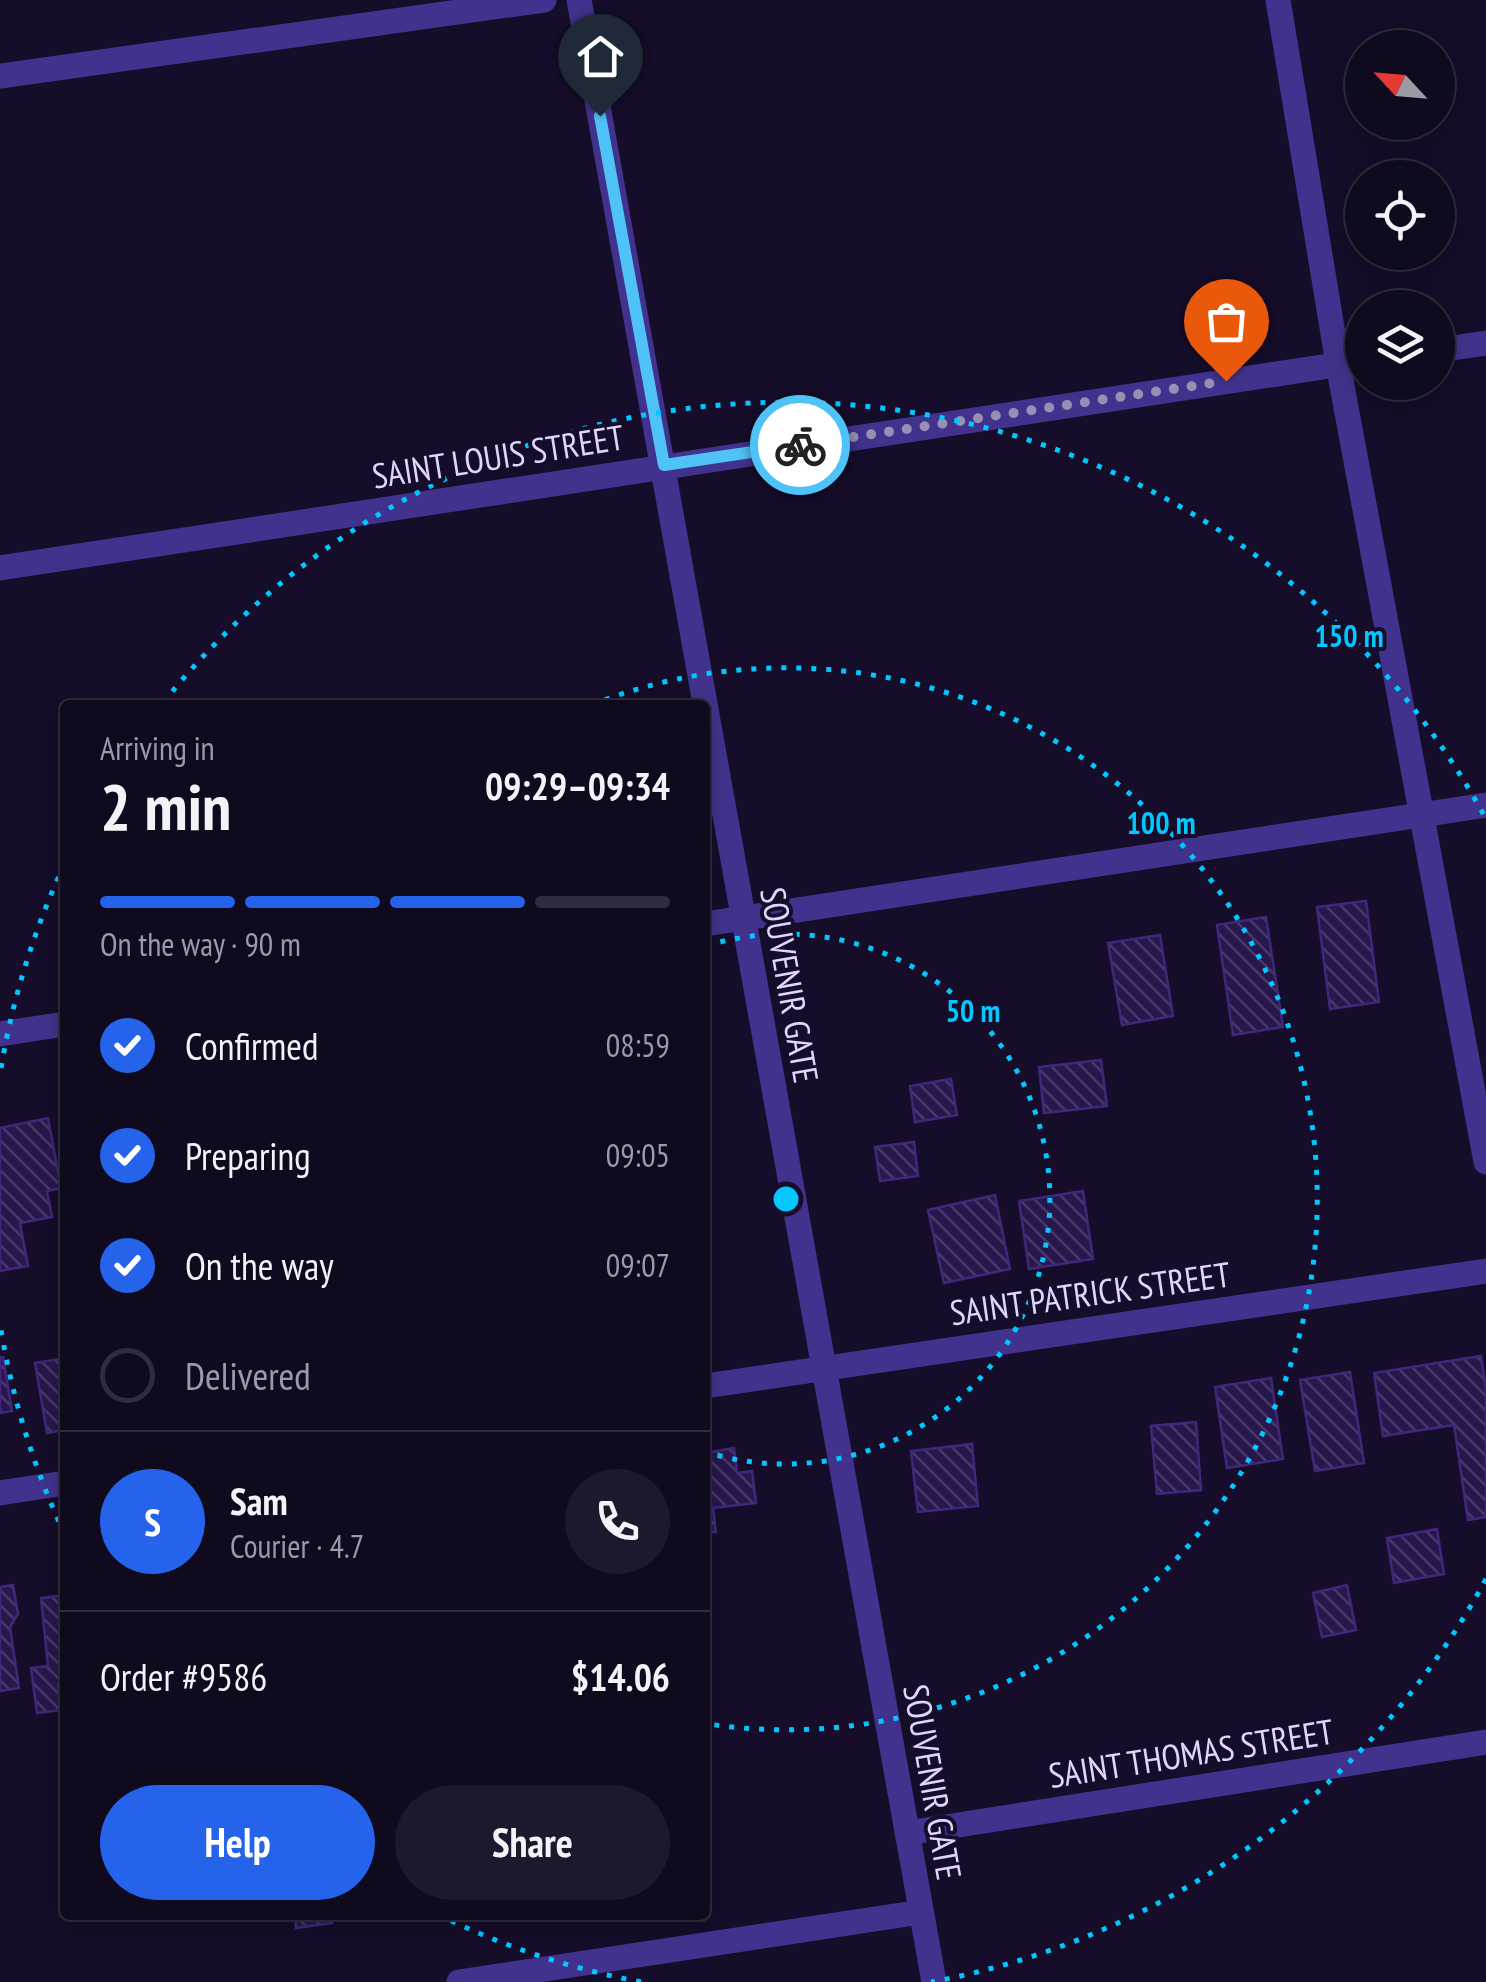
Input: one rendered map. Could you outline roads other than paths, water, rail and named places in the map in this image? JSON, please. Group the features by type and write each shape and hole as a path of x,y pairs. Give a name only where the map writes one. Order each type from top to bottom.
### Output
{"street":[{"path":"0,76 376,12 544,0"},
{"name":"SOUVENIR GATE","path":"579,0 705,700"},
{"path":"1278,0 1345,337"},
{"path":"1455,348 1486,343"},
{"name":"SAINT LOUIS STREET","path":"0,568 1345,363"},
{"path":"1356,400 1486,1162"},
{"name":"SOUVENIR GATE","path":"710,729 934,1982"},
{"path":"710,923 1486,805"},
{"path":"0,1034 60,1025"},
{"name":"SAINT PATRICK STREET","path":"710,1385 1486,1271"},
{"path":"0,1493 60,1484"},
{"name":"SAINT THOMAS STREET","path":"907,1833 1486,1742"},
{"path":"459,1982 921,1912"}]}
